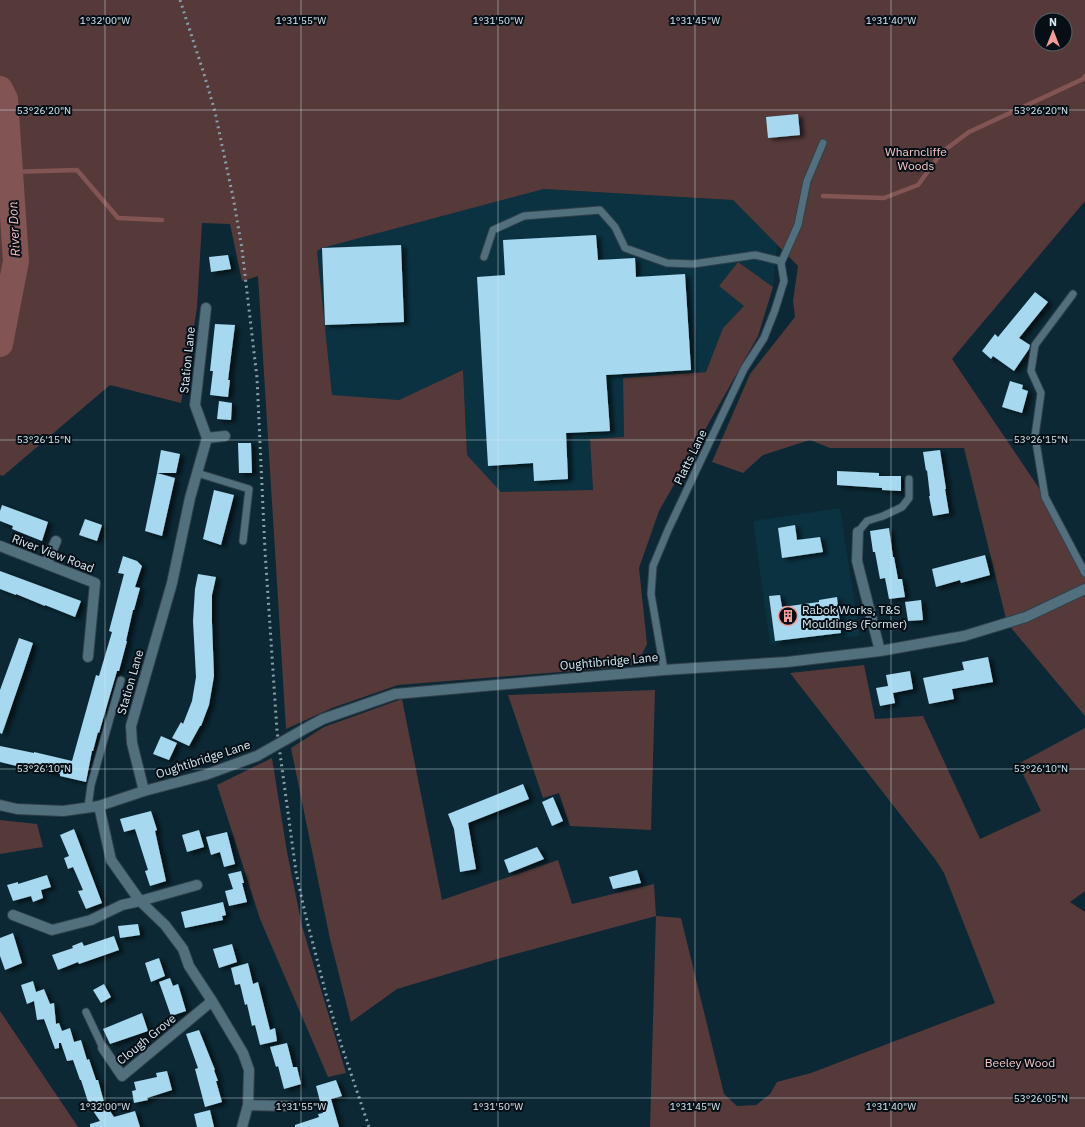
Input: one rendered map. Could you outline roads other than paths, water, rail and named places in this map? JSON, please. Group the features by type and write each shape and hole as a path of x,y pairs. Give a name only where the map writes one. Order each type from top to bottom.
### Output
{"street":[{"name":"Station Lane","path":"144,791 132,743 131,726 172,583 190,498 207,438 195,405 206,308"},
{"path":"207,438 224,436"},
{"path":"858,532 857,561 880,651"},
{"path":"46,564 56,541"},
{"name":"River View Road","path":"0,546 95,583 88,657"},
{"name":"Oughtibridge Lane","path":"144,791 205,775 257,756 322,719 395,694 664,670 787,662 880,651 964,636 1026,617 1085,589"},
{"path":"0,805 18,809 63,811 99,806 144,791"},
{"path":"99,806 111,860 140,902 165,925 183,949 189,966 243,1053 249,1070 248,1104 242,1127"},
{"path":"12,914 52,930 91,920 122,905 140,902 197,885"},
{"name":"Clough Grove","path":"103,1048 122,1076 212,1001"},
{"path":"248,1104 290,1106"}],"lane":[{"path":"484,257 493,230 524,216 600,210 615,227 625,248 668,263 693,264 755,256 780,261 781,263 798,225 807,182 823,143"},
{"name":"Platts Lane","path":"664,670 652,594 653,566 668,530 744,369 767,331 784,281 781,263"},
{"path":"1073,294 1035,345 1031,371 1041,393 1035,436 1045,497 1085,573"},
{"path":"197,473 249,489 243,540"},
{"path":"858,532 867,521 883,516 902,507 909,498 909,479"},
{"path":"88,807 91,785 121,680"},
{"path":"86,1012 103,1048"}],"waterway":[{"path":"823,196 884,198 918,185 942,152 969,132 1083,79 1085,76"},
{"name":"River Don","path":"0,89 5,99 16,261 0,344"},
{"path":"10,172 77,170 118,218 162,220"}],"railway":[{"path":"180,0 215,112 234,202 242,249 257,378 265,551 277,731 296,872 326,994 369,1127"}],"place":[{"name":"Rabok Works, T&S Mouldings (Former)","path":"788,616"}],"park label":[{"name":"Wharncliffe Woods","path":"916,158"},
{"name":"Beeley Wood","path":"1020,1062"}]}
